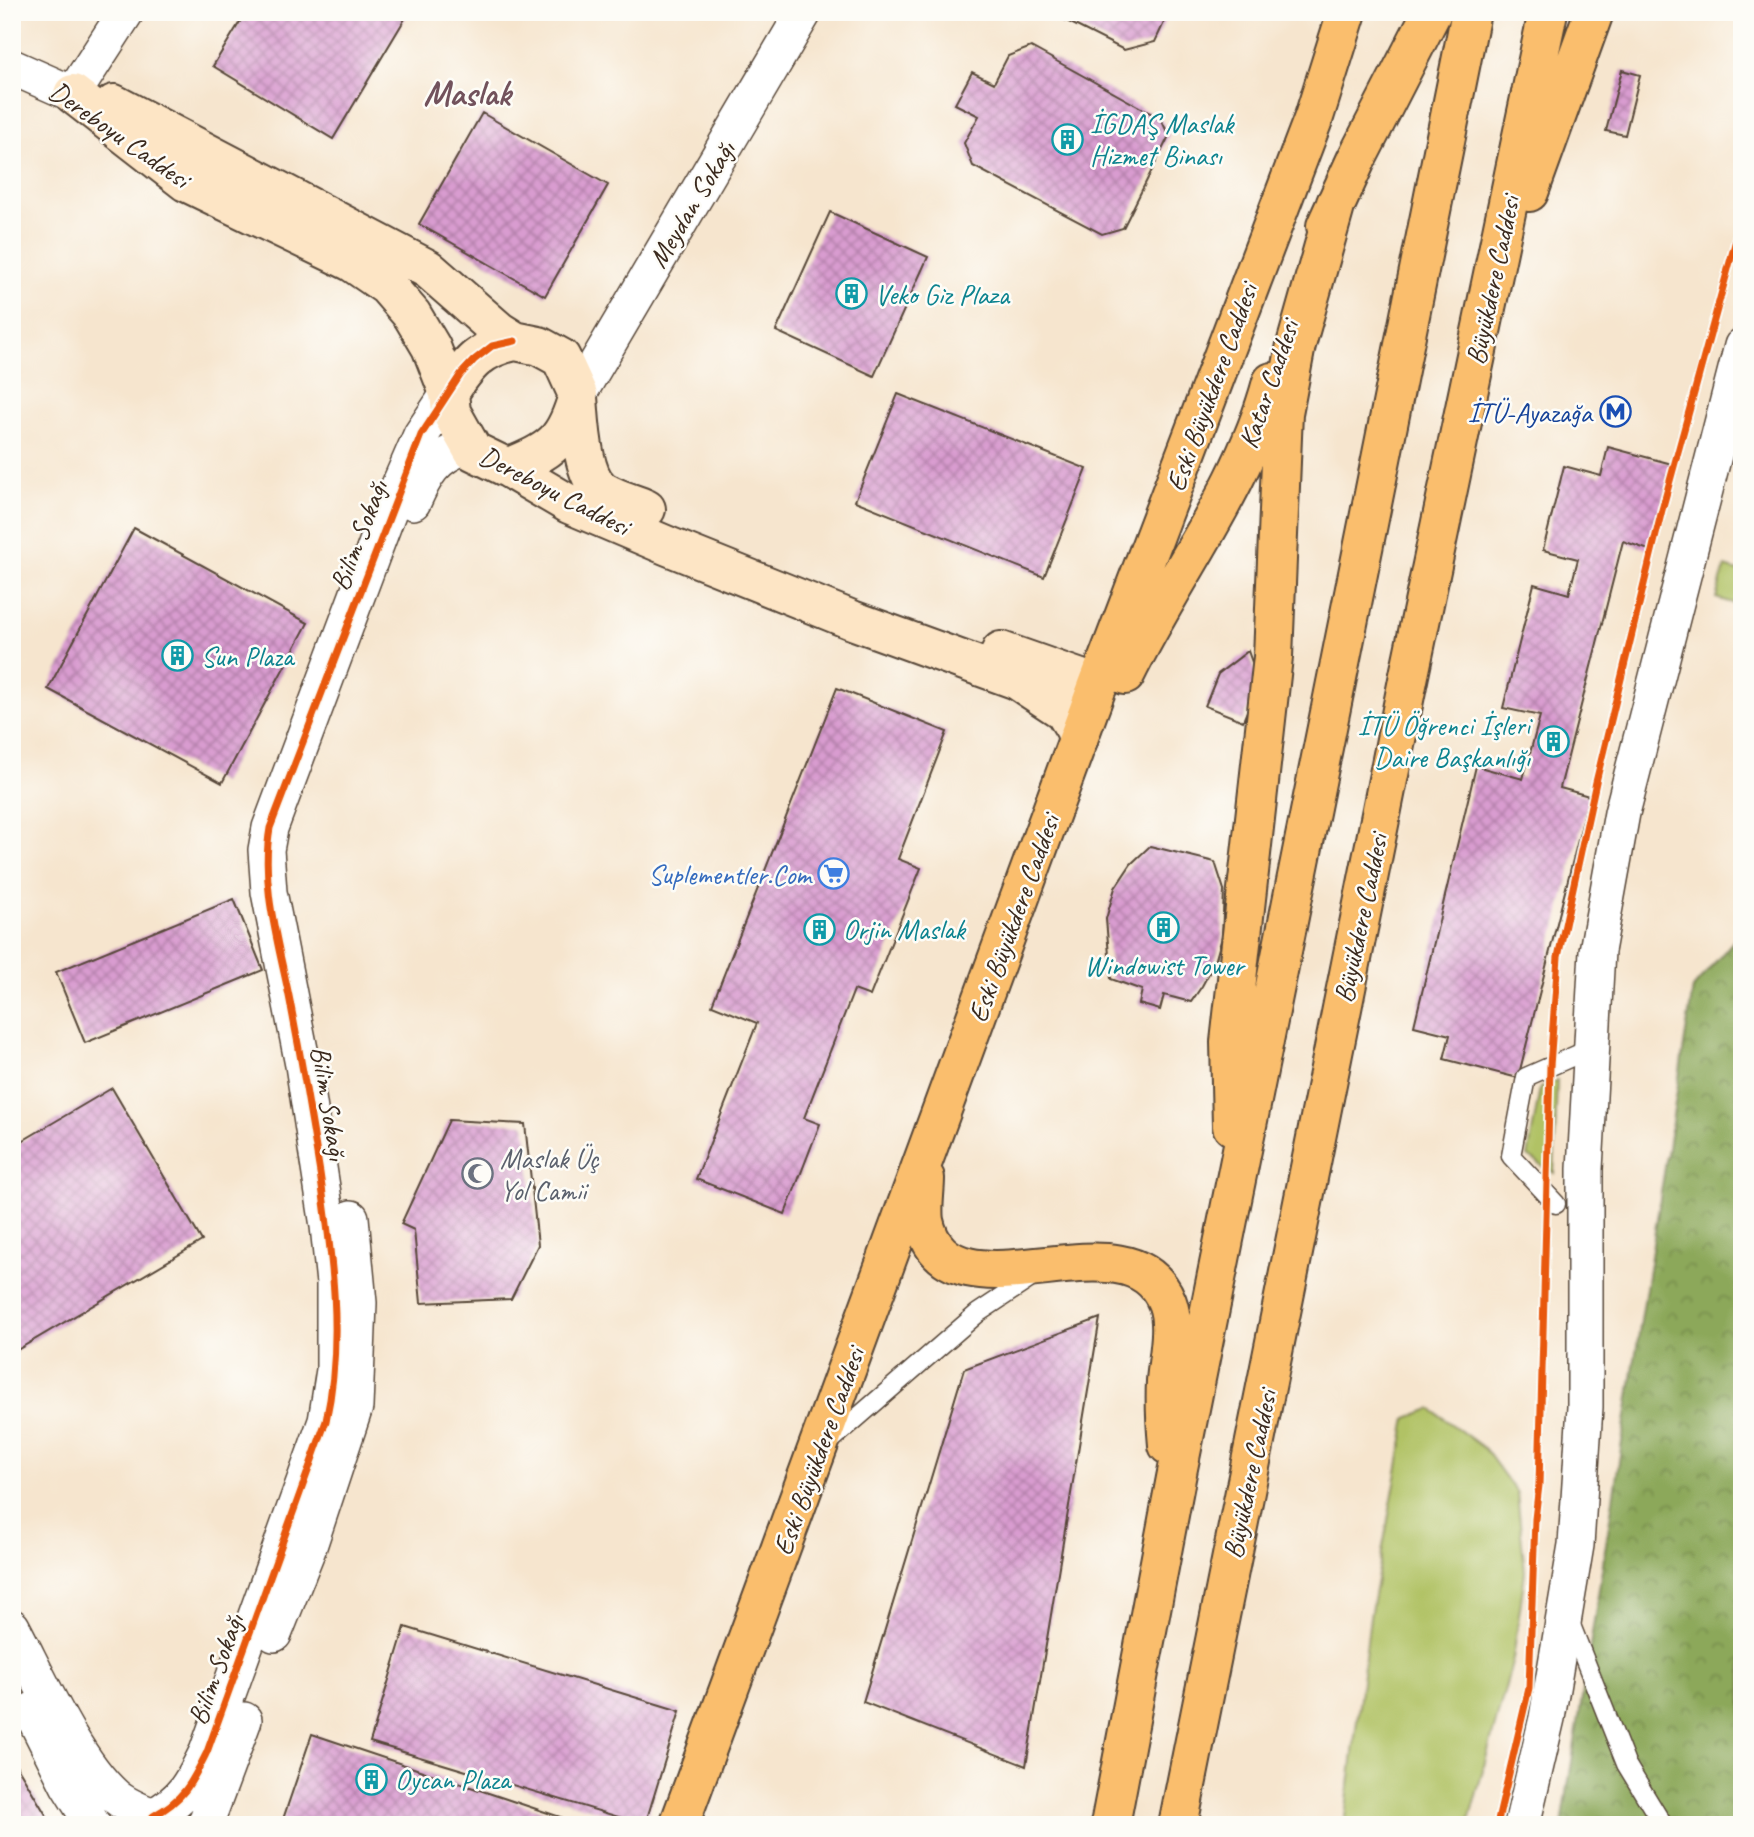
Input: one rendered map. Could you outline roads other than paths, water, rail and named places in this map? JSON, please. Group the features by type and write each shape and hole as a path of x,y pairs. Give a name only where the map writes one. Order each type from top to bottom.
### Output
{"main road":[{"name":"Eski Büyükdere Caddesi","path":"679,1825 1098,685 1314,117 1348,12"},
{"name":"Katar Caddesi","path":"1078,740 1107,711 1138,649 1195,552 1251,443 1305,276 1336,203 1432,12"},
{"path":"1110,1825 1176,1478 1471,12"},
{"name":"Büyükdere Caddesi","path":"1178,1825 1409,675 1548,12"},
{"path":"1494,267 1531,188 1594,12"},
{"path":"1235,1190 1230,1042 1273,657 1283,413 1296,345 1336,203"},
{"path":"926,1158 924,1220 934,1245 951,1259 972,1267 1007,1271 1103,1261 1133,1268 1156,1284 1167,1303 1170,1334 1166,1384 1168,1443 1176,1478"}],"street":[{"path":"126,12 73,94 112,103 428,269 481,316 515,341 538,346 561,358 578,395 570,424 557,443 542,454 508,468"},
{"name":"Meydan Sokağı","path":"578,395 804,12"},
{"name":"Dereboyu Caddesi","path":"12,66 73,94 186,182 352,262 387,286 412,315 431,347 449,393 451,412 473,451 569,504 668,546 852,620 1017,680 1064,711 1078,740"},
{"path":"449,393 474,360 492,346 515,341"},
{"path":"1522,1825 1547,1718 1576,1545 1585,1407 1585,1169 1597,951 1622,813 1742,346"},
{"name":"Bilim Sokağı","path":"153,1820 176,1804 194,1779 207,1752 328,1411 336,1331 328,1227 303,1065 269,892 266,850 270,828 394,497 421,435 449,393"},
{"name":"Dereboyu Caddesi","path":"578,395 580,431 590,474 601,489 1034,664 1098,685"},
{"name":"Bilim Sokağı","path":"205,1825 347,1437 355,1407 358,1373 359,1290 352,1227 319,1041 287,886 284,858 286,837 427,471 445,453 464,447 473,451"},
{"path":"12,1627 68,1733 93,1769 114,1796 153,1820"},
{"path":"12,1673 68,1785 93,1825"}],"lane":[{"path":"1556,1204 1511,1156 1526,1077 1592,1048"},
{"path":"817,1452 978,1314 1048,1267"},
{"path":"1565,1610 1626,1765 1663,1825"}],"place":[{"name":"İGDAŞ Maslak Hizmet Binası","path":"1067,139"},
{"name":"Veko Giz Plaza","path":"852,294"},
{"name":"İTÜ-Ayazağa","path":"1615,412"},
{"name":"Sun Plaza","path":"178,656"},
{"name":"İTÜ Öğrenci İşleri Daire Başkanlığı","path":"1553,741"},
{"name":"Suplementler.Com","path":"834,874"},
{"name":"Windowist Tower","path":"1164,928"},
{"name":"Orjin Maslak","path":"820,929"},
{"name":"Maslak Üç Yol Camii","path":"477,1174"},
{"name":"Oycan Plaza","path":"372,1779"}],"district":[{"name":"Maslak","path":"467,93"}]}
